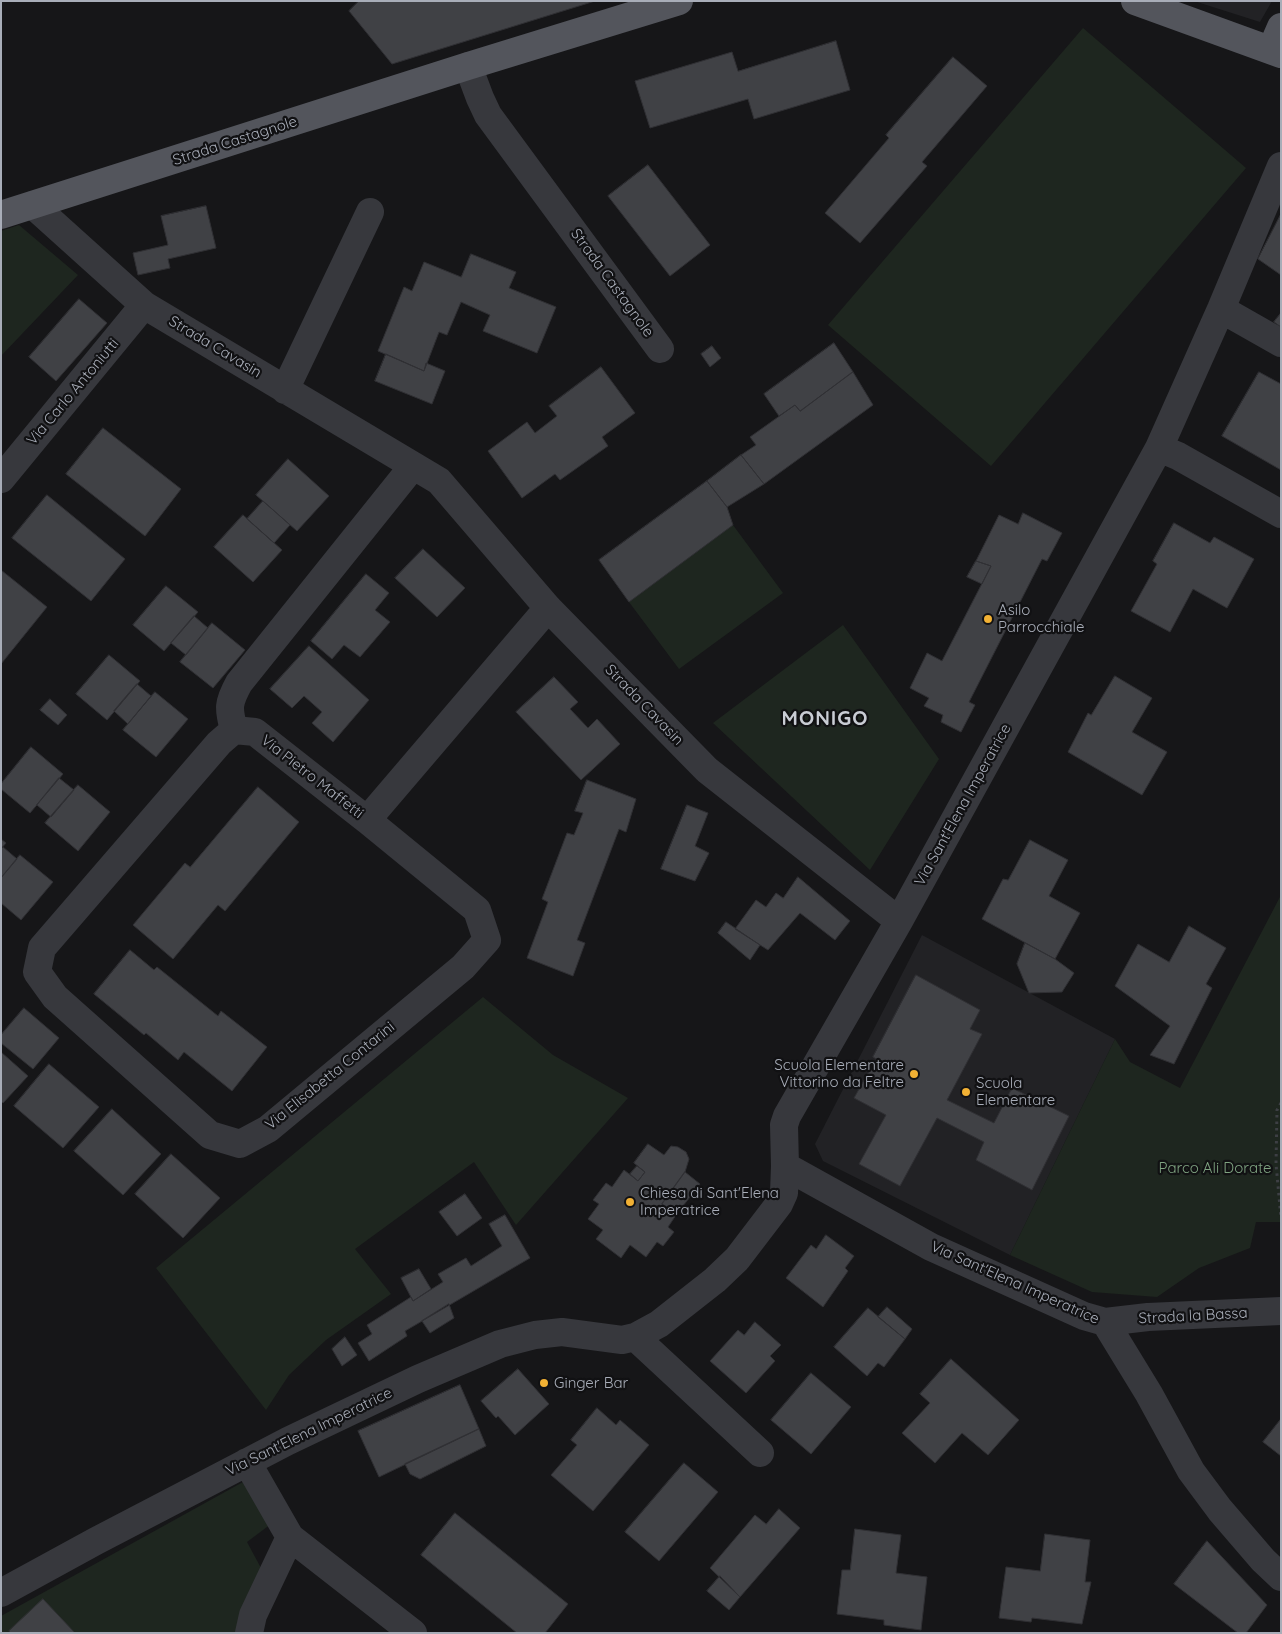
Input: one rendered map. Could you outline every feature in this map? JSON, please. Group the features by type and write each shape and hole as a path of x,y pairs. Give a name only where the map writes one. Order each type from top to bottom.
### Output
{"main road":[{"name":"Strada Castagnole","path":"1,215 468,66 679,1"},
{"path":"1134,1 1277,44"}],"street":[{"name":"Strada Castagnole","path":"468,66 488,114 660,349"},
{"name":"Via Sant'Elena Imperatrice","path":"1,1593 247,1462 418,1379 500,1344 534,1335 562,1332 622,1340 635,1337 660,1324 715,1280 737,1259 779,1204 784,1193 784,1125 787,1116 899,921 1158,448 1222,309 1281,166"},
{"name":"Strada Cavasin","path":"34,205 144,305 439,481 548,608 707,770 899,921"},
{"path":"285,390 370,212"},
{"name":"Via Carlo Antoniutti","path":"1,479 144,305"},
{"path":"1222,309 1281,344"},
{"path":"1158,448 1178,456 1281,514"},
{"path":"234,730 230,715 230,700 238,684 413,466"},
{"name":"Via Pietro Maffetti","path":"234,730 255,732 367,820 548,608"},
{"name":"Via Elisabetta Contarini","path":"234,730 219,743 42,948 37,972 55,997 210,1135 240,1144 268,1129 463,967 487,940 477,910 367,820"},
{"name":"Via Sant'Elena Imperatrice","path":"785,1166 931,1247 1084,1316 1105,1322 1191,1471 1220,1510 1263,1560 1281,1577"},
{"name":"Strada la Bassa","path":"1105,1322 1148,1317 1281,1311"},
{"path":"635,1337 760,1453"},
{"path":"247,1462 290,1538 413,1633"},
{"path":"249,1633 253,1614 290,1538"}],"path":[{"path":"1281,1103 1277,1110 1276,1164 1281,1218"}],"shaded area":[{"path":"1194,1 1272,1 1260,22"},
{"name":"Scuola Elementare","path":"922,935 1115,1039 1010,1255 823,1161 815,1144"}],"green space":[{"path":"1083,28 1246,168 991,466 828,325"},
{"path":"19,225 78,275 1,356 1,231"},
{"path":"733,525 783,593 679,669 629,602"},
{"path":"843,625 939,759 870,870 713,723"},
{"name":"Parco Ali Dorate","path":"1281,895 1281,1222 1256,1222 1250,1248 1199,1268 1157,1297 1092,1292 1010,1255 1115,1039 1130,1062 1180,1088"},
{"path":"483,997 553,1055 628,1098 516,1225 474,1162 355,1249 391,1294 326,1340 289,1375 266,1410 156,1268"},
{"path":"243,1482 271,1524 247,1542 261,1568 237,1633 1,1633 1,1616"}],"building":[{"path":"359,1 595,1 392,64 349,11"},
{"path":"836,41 850,90 754,119 748,99 650,128 635,81 732,52 738,71"},
{"path":"953,57 987,86 922,162 927,166 860,243 825,213 889,138 886,135"},
{"path":"648,165 710,245 670,276 608,196"},
{"path":"206,206 216,248 168,259 170,268 138,275 133,253 168,245 161,216"},
{"path":"1281,214 1281,275 1258,259"},
{"path":"471,254 516,272 509,288 556,307 537,353 483,331 490,315 461,302 447,335 439,332 424,371 378,351 404,287 412,291 424,262 461,277"},
{"path":"79,299 107,323 56,381 29,357"},
{"path":"1281,313 1281,327 1274,322"},
{"path":"834,343 853,372 800,411 795,405 779,416 764,394"},
{"path":"712,346 721,358 710,367 701,354"},
{"path":"386,354 424,371 426,363 445,371 432,404 375,381"},
{"path":"601,367 635,413 602,437 608,446 560,480 555,474 522,498 488,451 527,422 535,433 557,416 549,406"},
{"path":"853,372 873,405 764,484 741,455 756,445 750,437 795,405 800,411"},
{"path":"1259,372 1281,384 1281,470 1222,436"},
{"path":"103,428 181,489 145,536 66,474"},
{"path":"741,455 764,484 727,507 707,481"},
{"path":"288,459 329,496 297,531 256,495"},
{"path":"707,481 727,507 733,525 629,602 599,560"},
{"path":"47,495 125,559 91,601 12,538"},
{"path":"263,501 290,525 274,543 247,519"},
{"name":"Asilo Parrocchiale","path":"1023,513 1062,533 1047,561 1042,559 969,702 975,705 961,732 941,722 943,715 924,706 929,698 910,688 927,653 942,661 991,566 976,561 999,515 1018,524"},
{"path":"243,515 282,550 253,582 214,547"},
{"path":"1174,523 1210,543 1214,537 1254,559 1227,608 1193,589 1170,632 1131,611 1157,564 1153,561"},
{"path":"423,549 465,588 437,617 395,578"},
{"path":"976,561 991,566 982,584 967,577"},
{"path":"1,570 47,607 1,664"},
{"path":"366,574 389,593 375,610 390,622 360,657 344,645 332,659 311,641"},
{"path":"166,586 198,612 164,651 133,625"},
{"path":"194,616 208,628 186,655 171,643"},
{"path":"212,623 245,650 213,688 180,662"},
{"path":"309,646 369,700 333,742 312,723 322,712 304,696 292,708 270,689"},
{"path":"109,655 140,681 107,720 76,694"},
{"path":"1115,676 1152,698 1132,732 1167,752 1142,795 1068,752 1088,713 1091,715"},
{"path":"554,677 578,702 570,709 588,728 597,719 620,744 581,780 516,712"},
{"path":"137,684 151,696 128,724 114,711"},
{"path":"155,692 188,719 156,757 123,730"},
{"path":"50,699 67,715 58,725 40,710"},
{"path":"31,747 63,774 30,813 1,789 1,784"},
{"path":"59,778 74,790 51,817 37,805"},
{"path":"587,780 636,799 626,832 619,829 577,940 585,943 573,976 527,958 548,902 542,899 567,833 574,835 583,813 575,811"},
{"path":"78,785 110,812 78,851 45,823"},
{"path":"258,787 299,822 225,911 218,905 173,959 133,925 185,863 190,867"},
{"path":"687,805 708,813 695,846 709,853 695,881 661,869"},
{"path":"1,839 6,843 1,849"},
{"path":"1030,840 1068,860 1049,896 1080,913 1055,959 982,919 1003,879 1008,880"},
{"path":"3,847 17,859 1,878 1,849"},
{"path":"20,855 53,882 21,920 1,903 1,878"},
{"path":"798,877 850,921 835,940 800,913 768,950 735,929 756,900 766,907 776,893 783,898"},
{"path":"726,922 760,945 750,960 718,933"},
{"path":"1189,926 1226,948 1206,984 1212,988 1174,1064 1150,1055 1170,1026 1115,986 1138,944 1169,962"},
{"path":"1025,943 1055,959 1074,973 1062,992 1029,993 1017,964"},
{"path":"130,950 154,970 157,967 218,1016 221,1011 267,1047 232,1091 184,1052 178,1060 94,994"},
{"name":"Scuola Elementare Vittorino da Feltre","path":"916,975 980,1010 970,1029 982,1034 947,1100 994,1123 1012,1088 1069,1116 1032,1190 976,1160 984,1142 937,1118 900,1186 859,1164 886,1115 854,1098 876,1059 873,1057"},
{"path":"24,1008 59,1038 33,1069 1,1043 1,1035"},
{"path":"1,1052 28,1076 3,1103 1,1101"},
{"path":"49,1064 99,1107 63,1148 14,1106"},
{"path":"112,1109 161,1154 123,1195 74,1151"},
{"name":"Chiesa di Sant'Elena Imperatrice","path":"648,1144 664,1155 671,1146 678,1147 686,1152 689,1159 685,1172 662,1204 676,1215 668,1227 674,1232 663,1246 657,1242 646,1257 630,1245 621,1258 596,1239 603,1230 588,1219 599,1204 593,1200 606,1183 612,1187 624,1170 638,1181 645,1172 634,1163"},
{"path":"171,1154 220,1198 183,1238 135,1194"},
{"path":"637,1166 645,1172 638,1181 630,1174"},
{"path":"685,1172 700,1184 676,1215 662,1204"},
{"path":"465,1194 482,1218 457,1236 439,1212"},
{"path":"505,1215 530,1258 405,1331 407,1336 369,1361 358,1343 372,1334 367,1325 411,1297 413,1301 443,1282 438,1274 466,1258 471,1266 502,1246 489,1224"},
{"path":"826,1235 854,1256 845,1268 848,1271 823,1307 786,1278 811,1245 816,1249"},
{"path":"419,1269 431,1289 413,1301 401,1278"},
{"path":"449,1304 454,1318 430,1333 422,1321"},
{"path":"887,1307 912,1329 905,1339 878,1317"},
{"path":"868,1308 905,1339 884,1367 878,1363 867,1376 834,1347"},
{"path":"755,1322 781,1345 770,1356 775,1361 746,1393 710,1361 738,1330 744,1335"},
{"path":"345,1337 357,1355 342,1366 332,1349"},
{"path":"951,1359 1019,1420 988,1455 962,1433 935,1463 902,1433 930,1403 920,1394"},
{"path":"518,1369 549,1404 515,1435 481,1401"},
{"path":"811,1373 851,1407 811,1454 771,1420"},
{"path":"460,1385 479,1429 379,1477 358,1431"},
{"path":"597,1408 616,1425 620,1420 649,1445 593,1511 551,1475 577,1445 571,1440"},
{"path":"1281,1419 1281,1456 1263,1442"},
{"path":"479,1429 486,1446 420,1479 410,1474 405,1464"},
{"path":"684,1463 718,1492 659,1561 625,1532"},
{"path":"779,1509 800,1528 740,1597 710,1568 755,1515 766,1524"},
{"path":"455,1513 568,1604 545,1633 517,1633 421,1555"},
{"path":"855,1529 901,1535 896,1573 927,1577 921,1630 884,1625 884,1620 837,1614 842,1570 850,1570"},
{"path":"1045,1534 1090,1540 1085,1582 1091,1582 1082,1624 1032,1618 1031,1622 999,1618 1006,1567 1040,1571"},
{"path":"1207,1541 1267,1605 1246,1633 1238,1633 1174,1584"},
{"path":"720,1576 740,1597 729,1610 707,1591"},
{"path":"43,1599 75,1633 11,1633 9,1631"}],"place":[{"name":"Asilo Parrocchiale","path":"988,619"},
{"name":"Scuola Elementare Vittorino da Feltre","path":"914,1074"},
{"name":"Scuola Elementare","path":"966,1092"},
{"name":"Chiesa di Sant'Elena Imperatrice","path":"630,1202"},
{"name":"Ginger Bar","path":"544,1383"}],"district":[{"name":"MONIGO","path":"825,719"}]}
